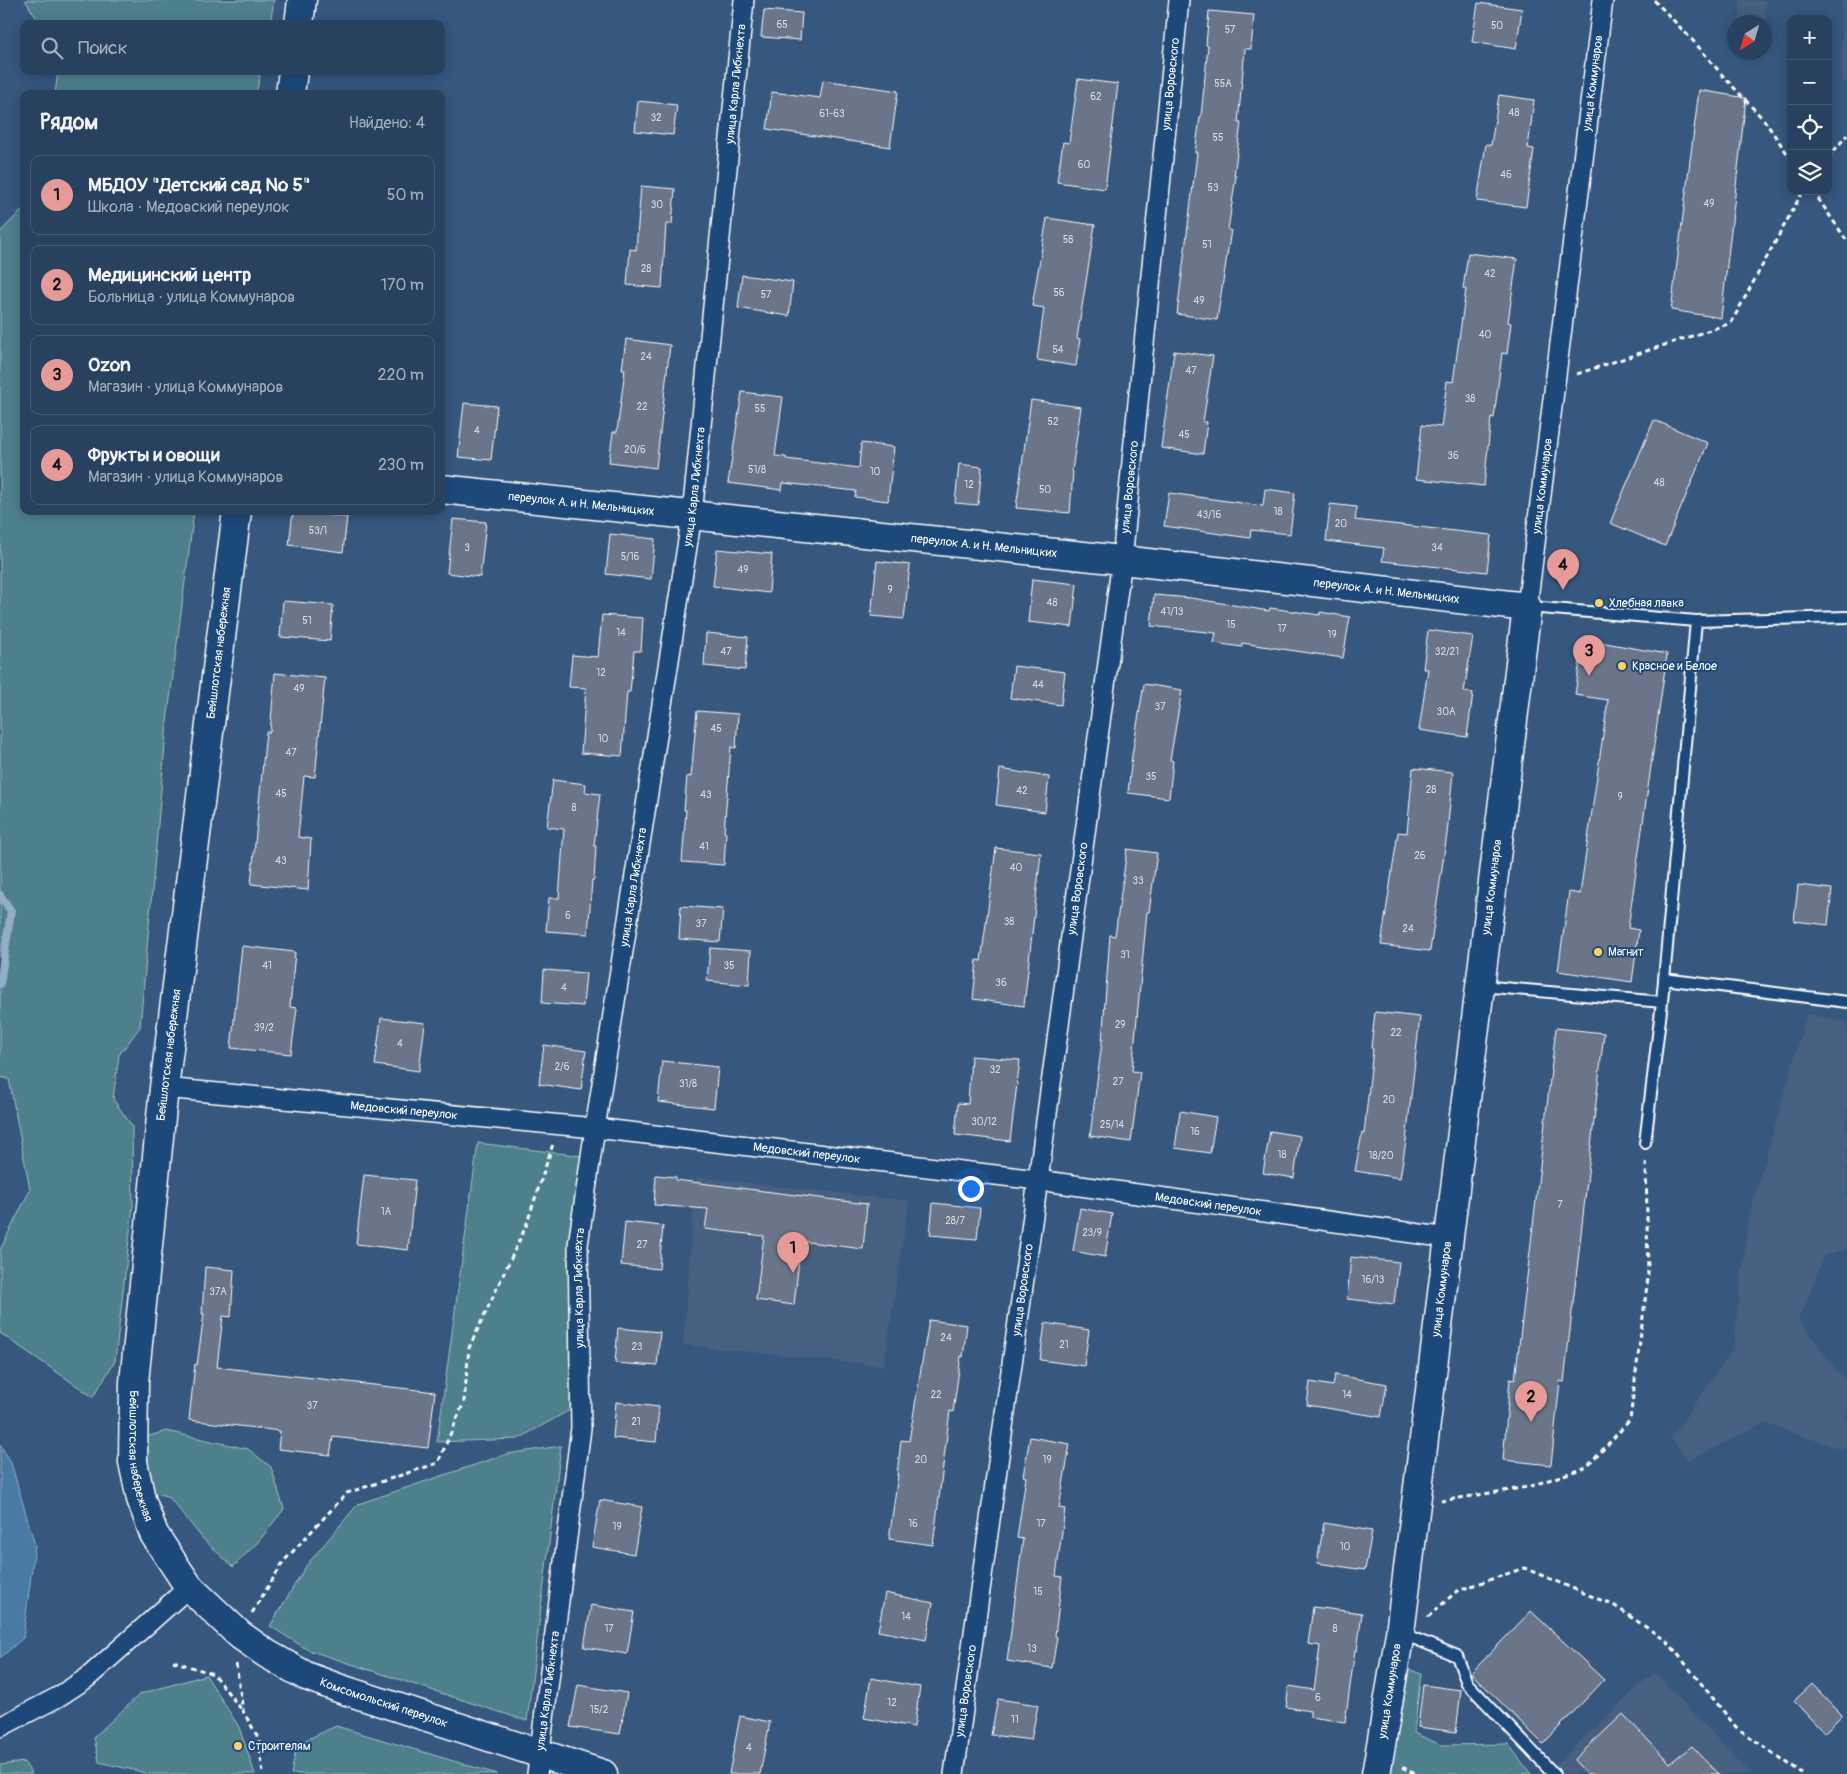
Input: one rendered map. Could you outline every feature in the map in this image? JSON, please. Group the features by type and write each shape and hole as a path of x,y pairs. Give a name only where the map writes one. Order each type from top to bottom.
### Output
{"street":[{"path":"300,20 302,0"},
{"name":"улица Карла Либкнехта","path":"539,1764 581,1428 578,1245 692,515 744,0"},
{"name":"улица Воровского","path":"954,1774 1038,1180 1122,560 1179,0"},
{"name":"улица Коммунаров","path":"1376,1774 1404,1634 1416,1504 1448,1238 1603,0"},
{"path":"291,90 292,75"},
{"name":"переулок А. и Н. Мельницких","path":"445,488 1122,560 1527,607"},
{"name":"Бейшлотская набережная","path":"189,1587 154,1534 141,1499 133,1462 134,1382 164,1088 236,515"},
{"name":"Медовский переулок","path":"164,1088 595,1128 1038,1180 1448,1238"},
{"path":"0,1726 58,1697 87,1678 189,1587"},
{"name":"Комсомольский переулок","path":"189,1587 240,1635 267,1654 306,1676 539,1764 603,1774"}],"lane":[{"path":"1527,607 1696,621 1847,617"},
{"path":"1645,1143 1662,1002 1696,621"},
{"path":"1664,979 1847,1002"},
{"path":"1480,986 1662,1002"},
{"path":"1404,1634 1457,1656 1467,1683 1554,1774"}],"path":[{"path":"1654,0 1764,120 1787,153"},
{"path":"1832,153 1847,135"},
{"path":"1556,381 1731,322 1801,195"},
{"path":"1816,195 1847,241"},
{"path":"243,1711 236,1663 240,1635 284,1561 347,1492 438,1463 464,1402 469,1348 526,1226 559,1125"},
{"path":"1416,1504 1528,1487 1587,1467 1630,1420 1648,1277 1645,1143"},
{"path":"1404,1634 1457,1591 1524,1568 1615,1606 1668,1642 1736,1727 1802,1774"},
{"path":"173,1661 213,1674 243,1711 259,1739 263,1774"}],"shaded area":[{"path":"1740,0 1766,1 1766,15 1740,15"},
{"path":"1842,0 1847,0 1847,82 1842,82"},
{"path":"1807,1014 1847,1022 1847,1249 1824,1255 1806,1303 1798,1318 1837,1371 1847,1380 1847,1446 1844,1450 1764,1423 1688,1461 1671,1438 1733,1349 1748,1220"},
{"path":"696,1177 909,1201 884,1366 683,1345"},
{"path":"0,1444 11,1463 35,1545 23,1638 0,1658"},
{"path":"1654,1672 1751,1774 1546,1774"}],"green space":[{"path":"25,0 274,0 271,20 38,20"},
{"path":"57,75 260,75 257,90 56,90"},
{"path":"20,212 20,515 193,515 167,722 140,1027 119,1055 113,1099 132,1126 133,1205 115,1361 93,1397 0,1333 0,1250 30,1190 9,1079 0,1077 0,232"},
{"path":"478,1143 599,1158 574,1245 579,1405 518,1439 437,1442"},
{"path":"166,1431 248,1449 271,1467 284,1509 258,1542 233,1567 203,1539 169,1497 150,1491 142,1456 146,1437"},
{"path":"561,1446 527,1721 308,1650 270,1626 306,1566 358,1504 507,1454"},
{"path":"1404,1667 1421,1674 1414,1733 1441,1745 1508,1744 1531,1774 1380,1774"},
{"path":"206,1675 239,1727 255,1774 150,1774 99,1762 94,1737 140,1694"},
{"path":"336,1726 497,1774 291,1774 297,1744"},
{"path":"24,1762 32,1774 0,1774 0,1765"}],"building":[{"path":"1478,3 1522,9 1516,49 1472,42"},
{"path":"764,10 802,13 800,40 761,37"},
{"path":"1209,11 1254,15 1251,49 1245,49 1238,123 1241,123 1228,230 1231,230 1217,320 1177,314 1197,153 1195,153 1201,117 1208,46 1206,45"},
{"path":"1078,79 1118,84 1105,189 1057,182 1063,142 1069,143"},
{"path":"823,80 898,91 890,147 767,129 772,92 820,98"},
{"path":"1699,90 1746,98 1721,318 1671,310"},
{"path":"1499,95 1534,100 1528,148 1534,149 1526,207 1477,201 1486,144 1491,145"},
{"path":"638,101 677,105 673,135 635,131"},
{"path":"641,186 675,189 672,224 666,224 662,288 627,285 630,249 636,250"},
{"path":"1047,218 1095,225 1077,338 1080,339 1076,366 1037,360 1044,308 1032,306"},
{"path":"1468,253 1517,259 1508,322 1511,323 1507,354 1502,353 1494,418 1491,417 1484,486 1416,479 1422,425 1441,427 1447,381 1453,382 1466,289 1463,289"},
{"path":"742,275 793,282 789,316 738,308"},
{"path":"626,339 670,345 656,468 609,462 613,432 617,432 625,369 622,369"},
{"path":"1174,351 1213,356 1203,422 1207,422 1203,454 1161,448"},
{"path":"742,392 783,397 775,456 859,468 861,443 894,447 888,501 855,497 856,491 783,483 782,490 728,483"},
{"path":"1031,400 1081,407 1072,471 1070,513 1016,508"},
{"path":"464,403 497,406 491,460 458,457"},
{"path":"1654,420 1708,443 1665,546 1610,523"},
{"path":"959,464 982,467 978,505 955,503"},
{"path":"1265,489 1295,493 1290,534 1251,530 1250,538 1164,526 1169,493 1263,506"},
{"path":"1330,504 1357,507 1355,520 1491,535 1487,572 1382,561 1384,548 1326,541"},
{"path":"293,515 347,517 343,552 289,545"},
{"path":"453,519 486,522 480,577 447,573"},
{"path":"610,534 655,539 651,579 606,574"},
{"path":"717,549 772,554 769,593 713,586"},
{"path":"877,561 910,565 904,619 871,616"},
{"path":"1032,579 1077,584 1072,627 1028,622"},
{"path":"1154,595 1191,598 1269,611 1270,608 1320,615 1320,612 1350,617 1343,658 1242,643 1242,647 1214,643 1216,633 1151,626"},
{"path":"283,601 333,605 330,641 280,637"},
{"path":"602,615 643,618 641,651 634,651 630,692 627,692 622,756 581,753 586,688 569,687 572,655 598,657"},
{"path":"1428,630 1473,636 1464,692 1473,693 1467,737 1419,730 1428,669 1423,669"},
{"path":"706,633 748,637 745,670 704,666"},
{"path":"1583,639 1667,654 1628,928 1639,930 1632,982 1558,971 1569,892 1580,894 1608,700 1575,695"},
{"path":"1014,666 1065,672 1061,705 1010,698"},
{"path":"275,673 325,678 315,777 304,776 298,837 311,839 308,890 251,884 266,732 270,732"},
{"path":"1144,684 1182,690 1170,760 1173,761 1169,798 1128,793 1132,755"},
{"path":"697,711 738,714 736,748 731,747 724,832 726,833 724,865 682,862 687,776 691,777"},
{"path":"1413,768 1453,772 1447,834 1430,951 1381,945 1398,832 1407,833"},
{"path":"1000,769 1049,777 1045,812 996,805"},
{"path":"553,780 586,784 585,792 600,794 594,846 596,846 594,880 592,880 588,934 546,931 549,898 559,898 564,829 547,827"},
{"path":"996,848 1041,853 1024,1006 973,999 977,960 981,961"},
{"path":"1127,849 1157,853 1149,912 1147,912 1132,1071 1140,1072 1131,1142 1090,1136 1102,1042 1110,935 1115,936"},
{"path":"1798,885 1832,889 1828,925 1794,921"},
{"path":"681,906 723,909 720,942 679,939"},
{"path":"242,946 295,952 290,1007 297,1008 291,1054 231,1048"},
{"path":"710,948 751,951 749,985 707,981"},
{"path":"544,970 586,973 583,1006 542,1003"},
{"path":"1375,1012 1420,1017 1400,1178 1355,1171 1362,1133 1364,1134"},
{"path":"381,1018 425,1023 419,1071 375,1065"},
{"path":"1556,1028 1604,1033 1564,1382 1560,1381 1551,1465 1503,1460 1510,1379 1515,1380"},
{"path":"544,1045 586,1051 581,1090 539,1084"},
{"path":"971,1056 1020,1060 1010,1141 955,1135 958,1103 968,1104"},
{"path":"662,1061 718,1067 714,1108 658,1102"},
{"path":"1180,1111 1216,1117 1210,1153 1175,1148"},
{"path":"1270,1131 1300,1136 1294,1178 1263,1173"},
{"path":"364,1175 415,1180 408,1250 356,1244"},
{"path":"656,1175 676,1177 676,1180 867,1204 863,1249 801,1241 794,1305 756,1300 764,1236 705,1229 708,1209 654,1205"},
{"path":"933,1203 980,1208 977,1239 930,1235"},
{"path":"1080,1208 1112,1214 1105,1257 1073,1251"},
{"path":"625,1222 663,1226 659,1269 621,1265"},
{"path":"1351,1257 1399,1262 1394,1304 1347,1299"},
{"path":"205,1267 234,1270 231,1317 223,1316 217,1367 435,1392 428,1448 333,1437 330,1455 278,1449 280,1431 189,1420 195,1364 197,1365 204,1314 202,1314"},
{"path":"929,1320 967,1325 953,1412 950,1411 933,1545 889,1539 901,1440 909,1441"},
{"path":"1045,1323 1089,1330 1084,1366 1040,1360"},
{"path":"618,1328 660,1332 657,1366 615,1363"},
{"path":"1335,1375 1387,1384 1381,1417 1307,1405 1310,1382 1333,1386"},
{"path":"616,1402 659,1407 656,1442 613,1438"},
{"path":"1030,1437 1070,1444 1059,1508 1065,1509 1056,1576 1062,1577 1055,1636 1057,1637 1052,1668 1007,1661 1023,1539 1017,1538 1026,1477 1023,1476"},
{"path":"600,1500 642,1507 634,1554 592,1547"},
{"path":"1324,1523 1372,1531 1365,1570 1317,1563"},
{"path":"885,1593 933,1603 926,1640 878,1631"},
{"path":"591,1605 634,1612 627,1654 584,1647"},
{"path":"1313,1607 1362,1613 1345,1722 1310,1717 1310,1711 1286,1707 1289,1686 1314,1690 1320,1646 1308,1644"},
{"path":"1531,1611 1604,1680 1543,1744 1471,1673"},
{"path":"871,1678 920,1687 914,1727 864,1718"},
{"path":"1812,1684 1842,1715 1824,1733 1794,1701"},
{"path":"578,1685 627,1693 620,1734 570,1727"},
{"path":"1423,1685 1461,1690 1456,1732 1418,1727"},
{"path":"998,1699 1038,1705 1031,1740 991,1735"},
{"path":"1623,1714 1670,1763 1692,1746 1719,1774 1587,1774 1574,1760"},
{"path":"740,1716 770,1722 760,1774 729,1774"}],"waterway":[{"path":"0,895 11,911 0,984"}],"place":[{"name":"Фрукты и овощи","path":"1563,590"},
{"name":"Хлебная лавка","path":"1599,603"},
{"name":"Красное и Белое","path":"1622,666"},
{"name":"Ozon","path":"1589,676"},
{"name":"Магнит","path":"1598,952"},
{"name":"МБДОУ \"Детский сад № 5\"","path":"793,1273"},
{"name":"Медицинский центр","path":"1531,1422"},
{"name":"Строителям","path":"238,1746"}]}
